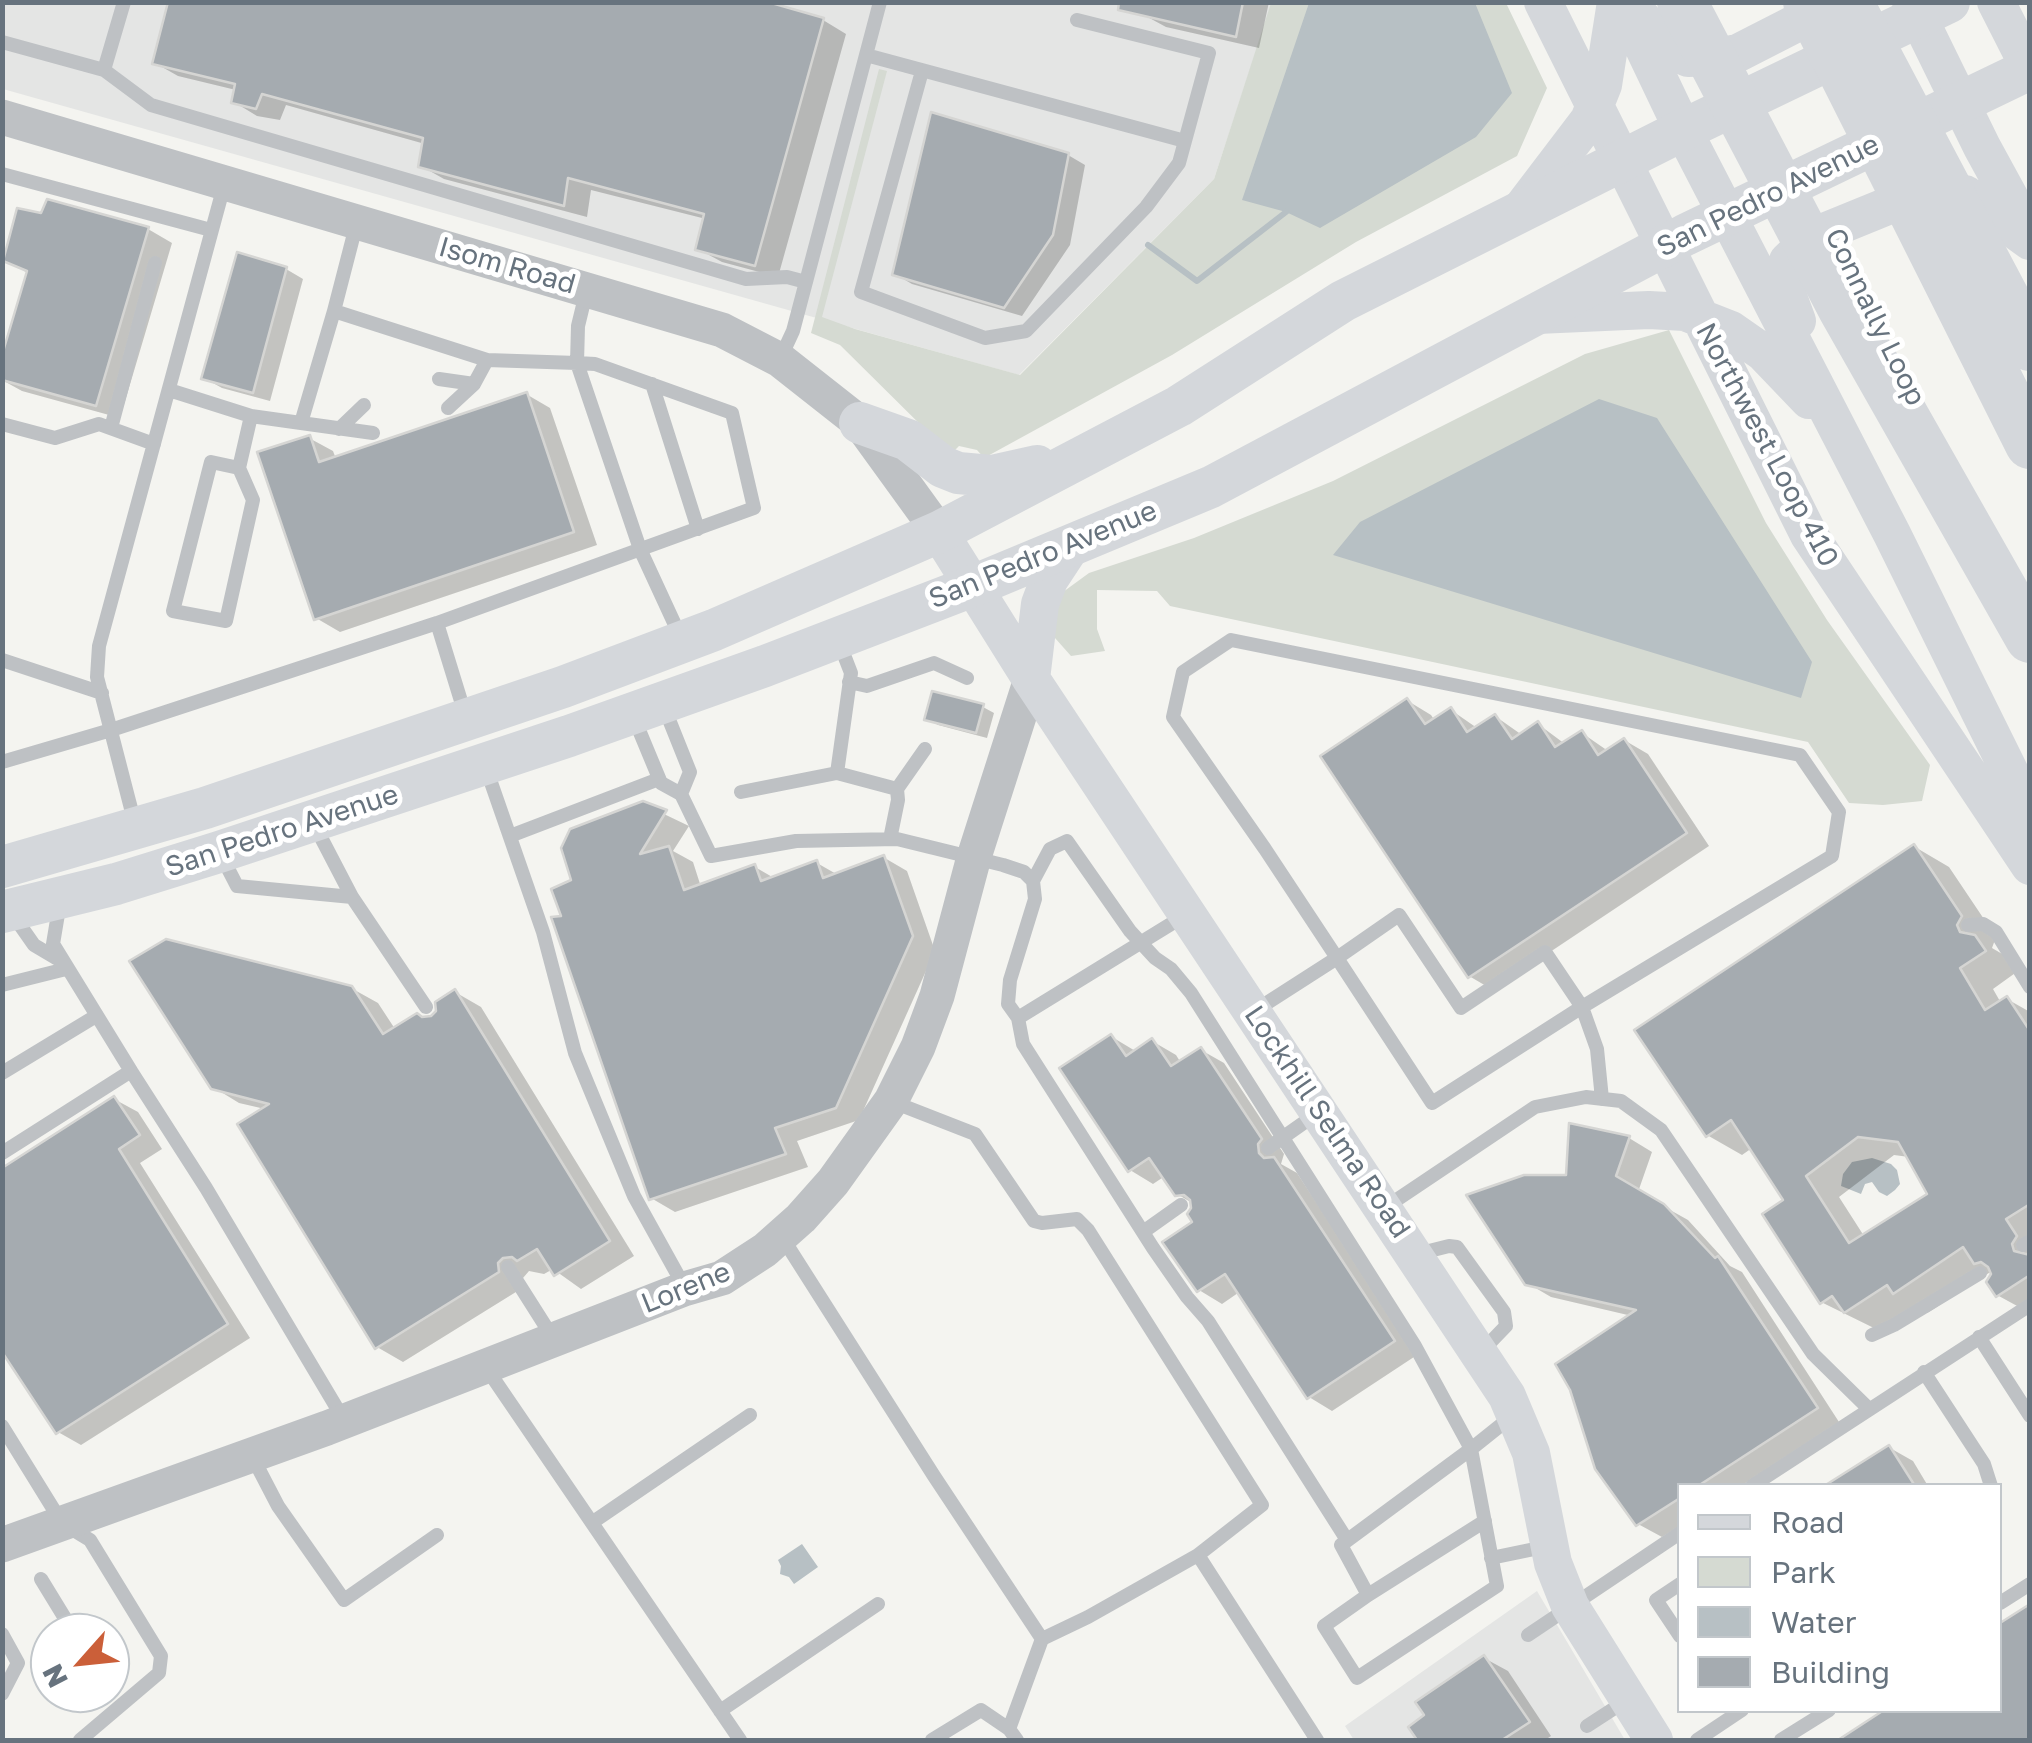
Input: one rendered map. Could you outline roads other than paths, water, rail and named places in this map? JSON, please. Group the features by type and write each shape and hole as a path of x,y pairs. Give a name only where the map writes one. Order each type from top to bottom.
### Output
{"highway":[{"path":"1682,2 1854,304 2030,638"},
{"name":"Connally Loop","path":"1722,2 1854,304 2030,630"},
{"path":"1808,2 1950,245 2030,346"},
{"path":"1848,2 2030,444"}],"main road":[{"path":"1622,2 1670,49 1688,58 1738,53 1820,11 1830,2"},
{"path":"1622,2 1683,130 1892,534 2030,813"},
{"path":"1520,212 1589,120 1603,85 1622,2"},
{"path":"1996,2 2030,69"},
{"path":"1926,8 1959,102 2030,238"},
{"name":"San Pedro Avenue","path":"2,867 204,808 466,720 683,642 938,532 1179,406 1342,301 1926,8"},
{"name":"Northwest Loop 410","path":"1548,14 1810,536 2030,866"},
{"path":"1959,102 2030,40"},
{"name":"San Pedro Avenue","path":"7,911 149,874 485,764 838,638 1072,545 1210,487 1726,214 2030,69"},
{"path":"1835,427 1786,291 1788,261 1814,236 1922,192 1965,194 2030,238"},
{"path":"1537,316 1685,312 1731,330 1764,353 1835,427"},
{"path":"860,423 908,440 958,474 992,476 1023,466 1067,464"},
{"name":"Lockhill Selma Road","path":"938,532 1480,1354 1515,1413 1530,1454 1550,1546 1570,1606 1654,1740"},
{"path":"1031,678 1040,604 1048,580 1072,545"},
{"path":"204,808 219,852"},
{"path":"136,829 149,874"}],"street":[{"name":"Isom Road","path":"2,117 226,180 722,330 780,360 860,423 938,532"},
{"name":"Lorene","path":"2,1545 722,1278 781,1235 832,1182 891,1101 918,1047 937,996 974,858 1031,678"}],"lane":[{"path":"104,70 124,2"},
{"path":"780,360 793,331 880,2"},
{"path":"922,71 860,292 985,338 1026,331 1146,207 1179,162 1209,53 1077,20"},
{"path":"2,42 104,70 151,105 170,111 746,279 787,277 806,282"},
{"path":"866,55 1185,142"},
{"path":"2,174 211,230"},
{"path":"136,829 98,677 99,646 226,180"},
{"path":"301,423 357,222"},
{"path":"111,428 155,263"},
{"path":"587,289 578,326 577,363 640,549 683,642"},
{"path":"2,762 437,623 754,508 732,413 595,364 486,360 334,311"},
{"path":"448,408 474,384 486,360"},
{"path":"438,379 474,384"},
{"path":"652,384 698,529"},
{"path":"169,390 251,416 373,433"},
{"path":"339,429 364,405"},
{"path":"239,468 211,462 173,611 226,622 254,500 239,468 251,416"},
{"path":"2,424 55,438 99,424 154,444"},
{"path":"437,623 466,720"},
{"path":"837,774 850,673 838,638"},
{"path":"1231,640 1800,755 1839,812 1832,856 1582,1006 1432,1103 1173,717 1183,672 1231,640"},
{"path":"2,660 102,693"},
{"path":"849,682 866,686 934,663 966,678"},
{"path":"647,708 659,778 681,794 710,856 796,841 890,840 974,858 1024,872 1033,880"},
{"path":"647,708 690,772 681,794"},
{"path":"890,840 897,789 925,749"},
{"path":"485,764 543,932 575,1053 634,1196 685,1289"},
{"path":"741,792 837,774 897,789"},
{"path":"510,836 659,778"},
{"path":"313,822 352,896 426,1007"},
{"path":"1347,1540 1208,1320 1187,1297 1143,1232 1023,1044 1018,1018 1008,1004 1010,980 1034,899 1033,880 1050,849 1068,841 1141,943 1171,969 1190,993 1415,1346 1470,1449 1498,1586 1357,1678 1324,1626 1484,1521"},
{"path":"219,852 237,886 352,896"},
{"path":"61,898 54,944 64,966 206,1188 344,1421"},
{"path":"7,911 34,945 64,966"},
{"path":"1018,1018 1188,914"},
{"path":"1253,1012 1399,915 1461,1008 1544,952 1582,1006 1597,1049 1602,1099"},
{"path":"1968,925 1984,924 1996,932 2030,987"},
{"path":"2,985 64,966"},
{"path":"2,1073 96,1016"},
{"path":"2,1153 132,1071"},
{"path":"1384,1208 1535,1108 1586,1096 1621,1101 1662,1130 1813,1354 1868,1408"},
{"path":"891,1101 975,1134 1034,1221 1077,1220 1088,1230 1262,1505 1198,1555 1088,1617 1042,1638 1013,1735 982,1710 932,1740"},
{"path":"1268,1148 1320,1112"},
{"path":"1143,1232 1181,1205"},
{"path":"781,1235 1042,1638"},
{"path":"508,1266 554,1341"},
{"path":"1872,1335 1980,1273"},
{"path":"1756,1483 2030,1305"},
{"path":"1979,1337 2030,1416"},
{"path":"486,1367 740,1740"},
{"path":"1924,1372 1984,1464 1990,1483"},
{"path":"1368,1595 1340,1545 1515,1413"},
{"path":"594,1522 750,1415"},
{"path":"2,1426 62,1524 90,1540 161,1656 159,1672 130,1698"},
{"path":"251,1455 278,1506 344,1600 437,1535"},
{"path":"1528,1635 1677,1536"},
{"path":"1491,1558 1550,1546"},
{"path":"1198,1555 1317,1740"},
{"path":"40,1578 62,1613"},
{"path":"2002,1602 2030,1584"},
{"path":"1677,1586 1656,1600 1677,1632"},
{"path":"720,1711 878,1604"},
{"path":"2,1634 18,1663 2,1694"},
{"path":"1587,1726 1628,1699"},
{"path":"80,1740 113,1713"},
{"path":"1697,1740 1735,1713"},
{"path":"1781,1740 1823,1713"}],"water":[{"path":"1309,3 1475,3 1512,93 1476,137 1320,228 1286,212 1242,200"},
{"path":"1599,399 1657,418 1812,662 1801,698 1333,555 1360,522"},
{"path":"1872,1158 1897,1170 1900,1184 1895,1190 1887,1196 1872,1182 1865,1184 1861,1194 1841,1186 1843,1174 1852,1162"},
{"path":"802,1544 818,1567 794,1584 780,1574 778,1560"}],"waterway":[{"path":"1148,245 1197,281 1286,212"}]}
